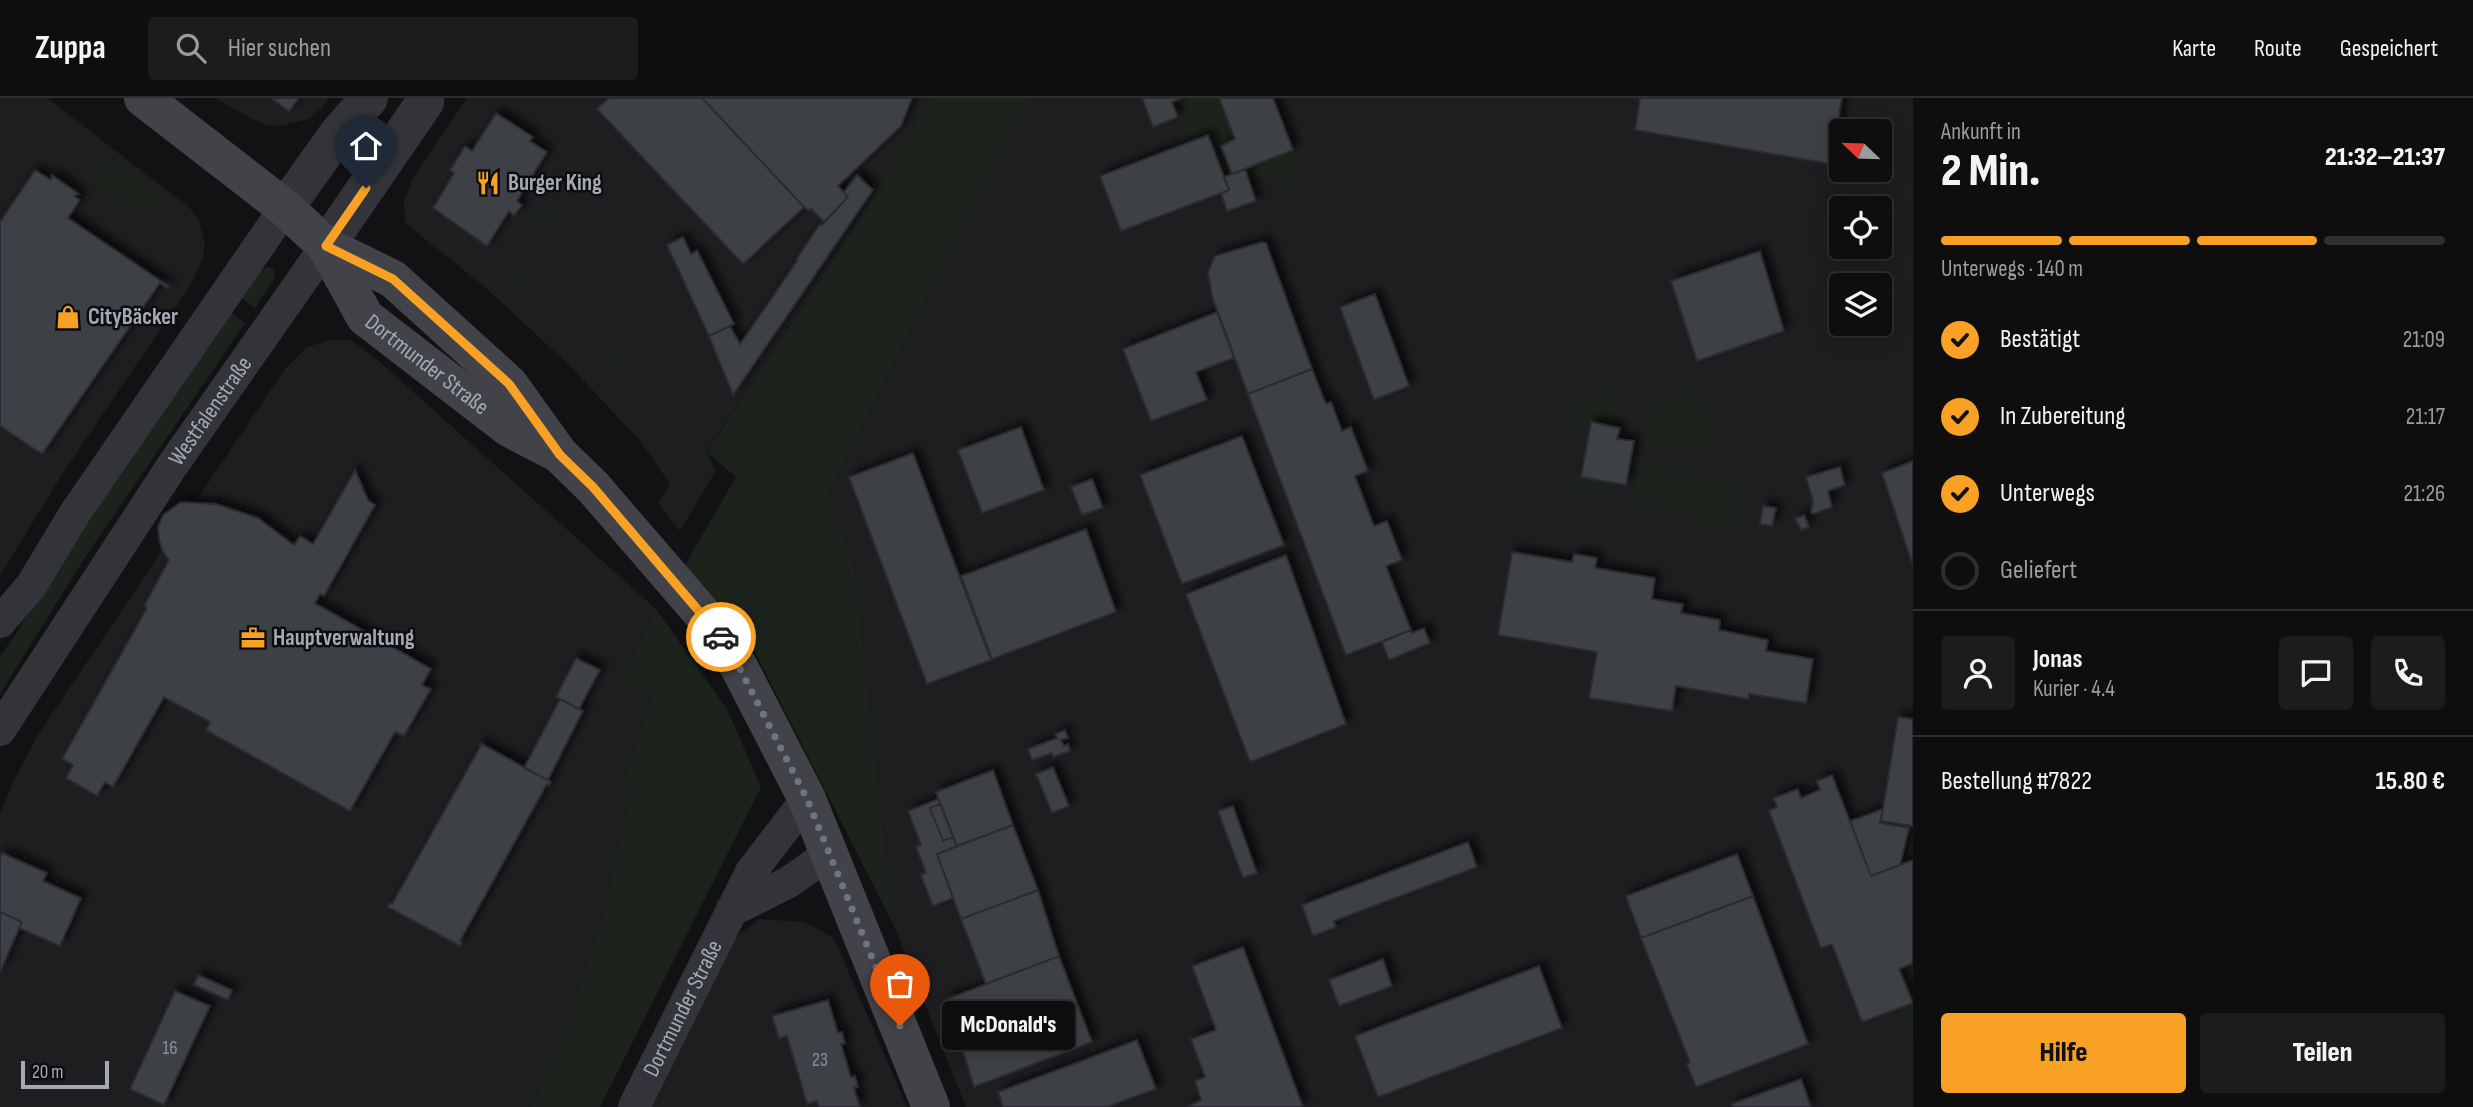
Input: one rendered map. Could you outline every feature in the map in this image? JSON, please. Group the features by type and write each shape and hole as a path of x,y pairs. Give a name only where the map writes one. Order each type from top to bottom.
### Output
{"main road":[{"name":"Dortmunder Straße","path":"143,98 285,208 326,246 365,317 509,428 560,455 593,487 718,632 807,799 931,1107"}],"street":[{"path":"0,622 31,586 75,513 285,208 337,135 369,98"},
{"name":"Westfalenstraße","path":"0,730 172,466 380,169 425,98"},
{"name":"Dortmunder Straße","path":"634,1107 751,872 807,799"},
{"path":"731,911 789,882 830,853"}],"shaded area":[{"path":"0,98 47,98 189,207 199,220 205,244 193,281 61,476 0,576"},
{"path":"215,98 329,98 322,108 308,119 280,126 266,125 254,120"},
{"path":"467,98 931,98 848,237 707,451 715,472 680,531 658,503 670,484 641,442 568,364 486,288 405,223 404,201 413,178"},
{"path":"931,98 1029,98 828,493 855,568 894,926 745,632 685,565 736,477 707,452 848,237"},
{"path":"1029,98 1913,98 1913,1107 966,1107 894,926 855,568 828,493"},
{"path":"1183,98 1219,98 1235,139 1221,146 1232,174 1224,177 1208,136 1188,143 1172,102"},
{"path":"1293,150 1306,181 1289,192 1279,175 1250,183 1245,169"},
{"path":"108,159 163,197 147,220 92,183"},
{"path":"553,201 561,205 564,221 562,223 546,210 510,250 513,255 506,253 530,213"},
{"path":"508,263 525,278 515,289 604,367 617,353 622,360 620,366 611,371 601,370 512,290"},
{"path":"267,267 273,269 275,277 255,308 236,294 256,273"},
{"path":"227,309 245,323 84,559 0,694 0,656 16,634 69,542"},
{"path":"333,339 351,340 372,355 656,609 621,677 652,700 623,780 632,785 600,925 558,1049 531,1107 0,1107 0,814 12,785 37,736 285,369 307,347"},
{"path":"1611,389 1619,414 1613,416 1611,426 1591,422 1590,428 1569,424 1574,401"},
{"path":"1697,389 1718,455 1640,443 1639,428 1647,424 1642,409"},
{"path":"1639,460 1739,485 1733,500 1740,520 1697,531 1687,513 1629,501"},
{"path":"1556,473 1611,482 1609,496 1562,487 1554,480"},
{"path":"656,609 727,709 761,787 600,1107 531,1107 558,1048 600,925 632,785 623,780 652,700 621,677"},
{"path":"760,919 804,922 834,938 907,1107 644,1107 721,947"},
{"path":"1913,963 1913,1039 1901,1008 1912,1003 1899,969"}],"building":[{"path":"271,98 299,98 289,111"},
{"path":"609,98 702,98 804,207 743,264 597,109"},
{"path":"702,98 912,98 901,126 838,186 848,197 824,222 811,209 809,211 804,207"},
{"path":"1142,98 1183,98 1172,102 1178,117 1153,127"},
{"path":"1219,98 1273,98 1293,150 1232,174 1221,146 1235,139"},
{"path":"1640,98 1842,98 1838,119 1829,119 1829,164 1635,130"},
{"name":"Burger King","path":"496,113 533,137 530,141 547,152 517,201 522,205 514,216 509,211 487,246 433,208 454,173 450,170 465,146 472,151"},
{"path":"1208,135 1229,190 1121,231 1100,176"},
{"path":"1245,169 1256,201 1227,211 1221,194 1229,190 1224,177"},
{"name":"CityBäcker","path":"35,170 51,180 52,175 79,194 75,196 80,200 68,218 170,287 168,289 160,283 42,454 0,426 0,222"},
{"path":"857,175 873,190 733,395 709,336 730,326 740,344 820,224 822,225 848,197 844,192"},
{"path":"683,237 691,254 697,250 734,324 709,336 667,245"},
{"path":"1266,243 1312,369 1248,394 1212,296 1208,272 1215,256"},
{"path":"1760,251 1784,331 1697,361 1671,281"},
{"path":"1375,294 1409,386 1374,400 1340,307"},
{"path":"1217,312 1234,358 1196,372 1207,400 1151,421 1123,349"},
{"path":"1312,369 1326,404 1331,402 1342,431 1351,427 1368,471 1355,476 1374,526 1387,521 1402,560 1386,566 1411,630 1346,655 1248,394"},
{"path":"1591,422 1620,428 1617,439 1634,441 1626,485 1581,477"},
{"path":"1021,427 1044,490 982,513 958,450"},
{"path":"1242,436 1284,545 1182,584 1140,475"},
{"path":"913,453 991,660 927,684 849,477"},
{"path":"1913,461 1913,566 1882,473"},
{"path":"1840,467 1845,485 1828,491 1832,507 1811,513 1813,501 1806,477"},
{"name":"Hauptverwaltung","path":"355,470 368,500 375,505 324,596 320,594 315,603 431,669 422,685 431,689 404,736 395,732 350,811 206,730 210,722 164,697 113,787 105,782 97,796 66,778 73,765 62,759 147,608 144,606 169,560 159,539 158,527 163,515 181,502 216,504 258,518 294,545 300,536 313,544"},
{"path":"1092,479 1103,508 1082,515 1071,487"},
{"path":"1763,506 1776,508 1772,526 1760,524"},
{"path":"1804,515 1809,527 1801,530 1795,519"},
{"path":"1086,529 1116,612 992,659 961,576"},
{"path":"1512,552 1572,562 1574,554 1597,558 1595,568 1655,578 1652,599 1683,604 1681,613 1720,620 1719,630 1768,640 1766,651 1813,659 1806,703 1749,694 1749,699 1676,686 1672,711 1589,698 1597,652 1498,635"},
{"path":"1286,555 1346,724 1250,762 1186,594"},
{"path":"1424,628 1430,643 1389,660 1382,642 1411,630 1412,633"},
{"path":"576,658 600,670 579,709 556,697"},
{"path":"560,699 583,711 548,780 524,768"},
{"path":"1898,717 1913,719 1913,826 1881,821"},
{"path":"1065,730 1068,738 1061,740 1064,746 1068,744 1070,751 1053,757 1052,753 1032,760 1028,749 1057,738 1055,734"},
{"path":"480,743 551,782 549,786 547,784 460,941 460,946 388,907"},
{"path":"1053,767 1069,806 1052,813 1036,774"},
{"path":"993,770 1013,825 957,846 936,792"},
{"path":"1832,775 1871,876 1913,860 1913,963 1899,969 1913,1003 1862,1022 1832,944 1821,948 1769,811 1777,807 1773,798 1798,789 1801,798 1820,790 1817,781"},
{"path":"938,799 940,804 930,808 943,841 953,837 957,846 937,854 953,898 933,906 921,875 926,873 916,847 921,845 908,811"},
{"path":"940,804 953,837 943,841 930,808"},
{"path":"1233,806 1257,873 1243,878 1218,811"},
{"path":"1883,809 1880,823 1909,828 1900,865 1871,876 1850,821"},
{"path":"1013,825 1038,890 961,919 937,854"},
{"path":"1468,842 1477,867 1334,921 1336,927 1313,936 1302,905"},
{"path":"2,853 47,873 43,881 81,898 60,946 19,928 22,922 0,912"},
{"path":"1737,854 1753,896 1641,938 1626,896"},
{"path":"1038,890 1059,956 986,984 961,919"},
{"path":"1753,896 1808,1044 1696,1087 1687,1064 1690,1062 1641,938"},
{"path":"0,912 22,922 0,972"},
{"path":"1243,947 1303,1107 1187,1107 1201,1100 1195,1081 1205,1077 1191,1039 1216,1030 1192,966"},
{"path":"1059,956 1092,1042 974,1087 947,999"},
{"path":"1383,959 1392,986 1339,1006 1329,980"},
{"path":"1539,966 1562,1028 1378,1097 1355,1036"},
{"path":"198,975 232,990 228,1000 194,985"},
{"path":"175,991 210,1006 164,1105 130,1089"},
{"path":"828,1000 838,1033 842,1032 845,1043 841,1044 851,1077 855,1076 858,1087 854,1088 860,1107 819,1107 817,1101 807,1104 787,1036 779,1038 772,1016"},
{"path":"1137,1040 1156,1089 1107,1107 1003,1107 998,1092"},
{"path":"1801,1079 1811,1107 1733,1107 1731,1104"}],"way so far":[{"path":"721,637 807,799 900,1026"}],"place":[{"name":"Burger King","path":"488,183"},
{"name":"CityBäcker","path":"68,317"},
{"name":"Hauptverwaltung","path":"253,638"},
{"name":"McDonald's","path":"900,1026"}],"route":[{"path":"366,188 326,246 393,279 509,384 560,455 593,487 721,637"}]}
